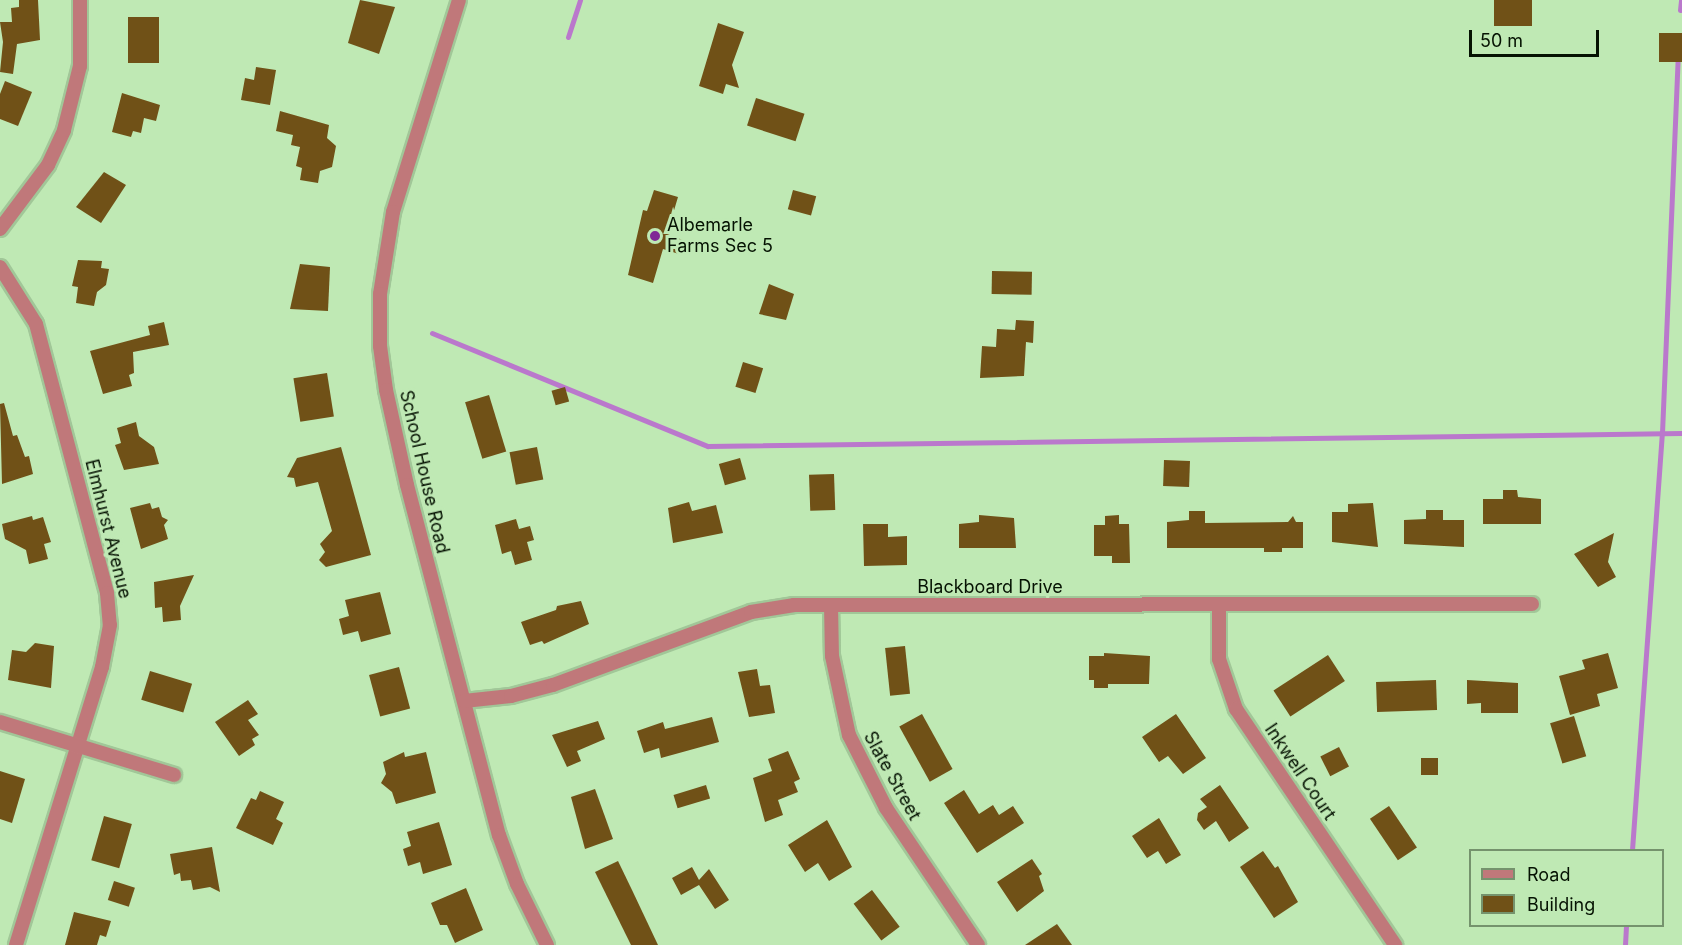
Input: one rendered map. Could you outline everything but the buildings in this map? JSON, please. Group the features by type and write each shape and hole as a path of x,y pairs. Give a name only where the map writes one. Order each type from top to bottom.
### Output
{"street":[{"path":"0,229 32,190 64,130 80,66 80,0"},
{"name":"School House Road","path":"459,0 393,212 383,258 379,313 386,390 500,835 517,884 547,945"},
{"name":"Elmhurst Avenue","path":"0,267 36,324 108,602 108,646 16,945"},
{"name":"Inkwell Court","path":"1219,604 1219,659 1236,709 1395,945"},
{"name":"Blackboard Drive","path":"464,701 501,698 553,685 751,612 794,605 1532,604"},
{"name":"Slate Street","path":"831,605 832,656 849,735 886,808 978,945"},
{"path":"0,722 174,775"}],"waterway":[{"path":"568,37 580,0"},
{"path":"1680,10 1681,0"},
{"path":"1632,849 1662,433 1678,56"},
{"path":"432,333 708,446 1682,433"},
{"path":"1625,945 1626,927"}],"place":[{"name":"Albemarle Farms Sec 5","path":"655,236"}]}
